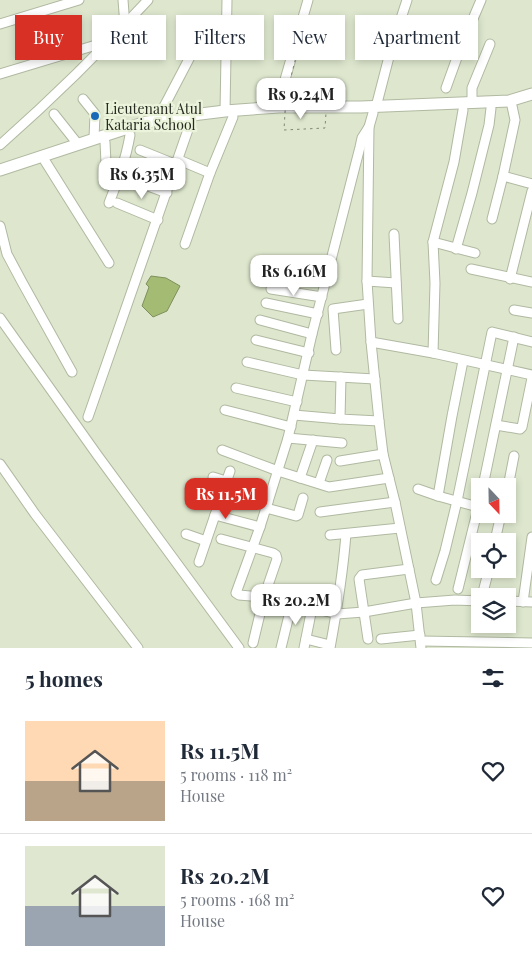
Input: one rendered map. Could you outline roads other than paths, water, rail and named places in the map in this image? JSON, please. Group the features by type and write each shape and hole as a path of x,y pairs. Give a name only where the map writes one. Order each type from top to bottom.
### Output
{"main road":[{"path":"0,170 94,138 157,120 229,114 326,113 467,106 509,101 532,94"},
{"path":"467,106 491,108 512,106 532,101"},
{"path":"0,177 79,149 164,125 279,107 374,110"}],"street":[{"path":"0,24 79,0"},
{"path":"123,0 124,15"},
{"path":"134,15 148,0"},
{"path":"227,0 227,15"},
{"path":"279,107 282,90 308,0"},
{"path":"407,0 374,110 362,138 312,334 288,438 260,527 236,593 239,595 264,597 337,614 364,612 416,602 471,601"},
{"path":"446,88 478,1"},
{"path":"433,353 435,283 433,242 472,88 490,44"},
{"path":"0,74 92,46"},
{"path":"0,145 37,112 92,58"},
{"path":"157,120 188,60"},
{"path":"185,244 229,114 227,60"},
{"path":"83,99 95,114 94,138"},
{"path":"492,219 515,120 512,106"},
{"path":"456,248 489,125 491,108"},
{"path":"54,114 77,144"},
{"path":"88,417 178,163 191,121"},
{"path":"368,127 367,281 379,421 384,454 416,602 421,641"},
{"path":"130,135 113,203 158,220"},
{"path":"104,169 106,163 105,142"},
{"path":"140,150 210,173"},
{"path":"45,161 109,263"},
{"path":"503,176 532,184"},
{"path":"128,178 167,193"},
{"path":"510,279 532,191"},
{"path":"0,226 4,244 11,261 72,372"},
{"path":"394,234 398,319"},
{"path":"433,242 475,253"},
{"path":"471,269 510,279 532,282"},
{"path":"367,281 396,283"},
{"path":"270,289 322,297"},
{"path":"266,303 318,314"},
{"path":"336,350 333,309 368,304"},
{"path":"514,310 532,313"},
{"path":"0,318 98,456 239,648"},
{"path":"260,320 312,334"},
{"path":"436,580 457,501 492,332 532,342"},
{"path":"485,478 514,337"},
{"path":"256,340 309,353"},
{"path":"371,342 433,353 532,376 522,427 520,429 496,425"},
{"path":"438,496 463,361"},
{"path":"246,362 303,375 375,379"},
{"path":"340,419 341,378"},
{"path":"236,388 296,402"},
{"path":"225,410 291,427"},
{"path":"294,415 379,421"},
{"path":"288,438 342,443"},
{"path":"300,478 313,440"},
{"path":"222,450 325,486 389,478"},
{"path":"340,461 384,454"},
{"path":"510,478 514,456"},
{"path":"318,483 326,460"},
{"path":"0,464 35,514 138,648"},
{"path":"199,562 230,471"},
{"path":"213,477 226,481"},
{"path":"418,488 438,496 471,502"},
{"path":"223,491 297,516 303,498"},
{"path":"320,512 395,502"},
{"path":"215,515 260,527"},
{"path":"458,589 474,523"},
{"path":"330,535 400,528"},
{"path":"186,534 206,541"},
{"path":"312,608 305,644 330,646 337,614 346,534"},
{"path":"528,602 532,537"},
{"path":"221,539 273,553 278,559 264,597 252,643"},
{"path":"368,639 360,577 362,575 409,568"},
{"path":"282,648 292,604"},
{"path":"381,639 532,642"}],"place":[{"name":"Lieutenant Atul Kataria School","path":"95,116"}]}
